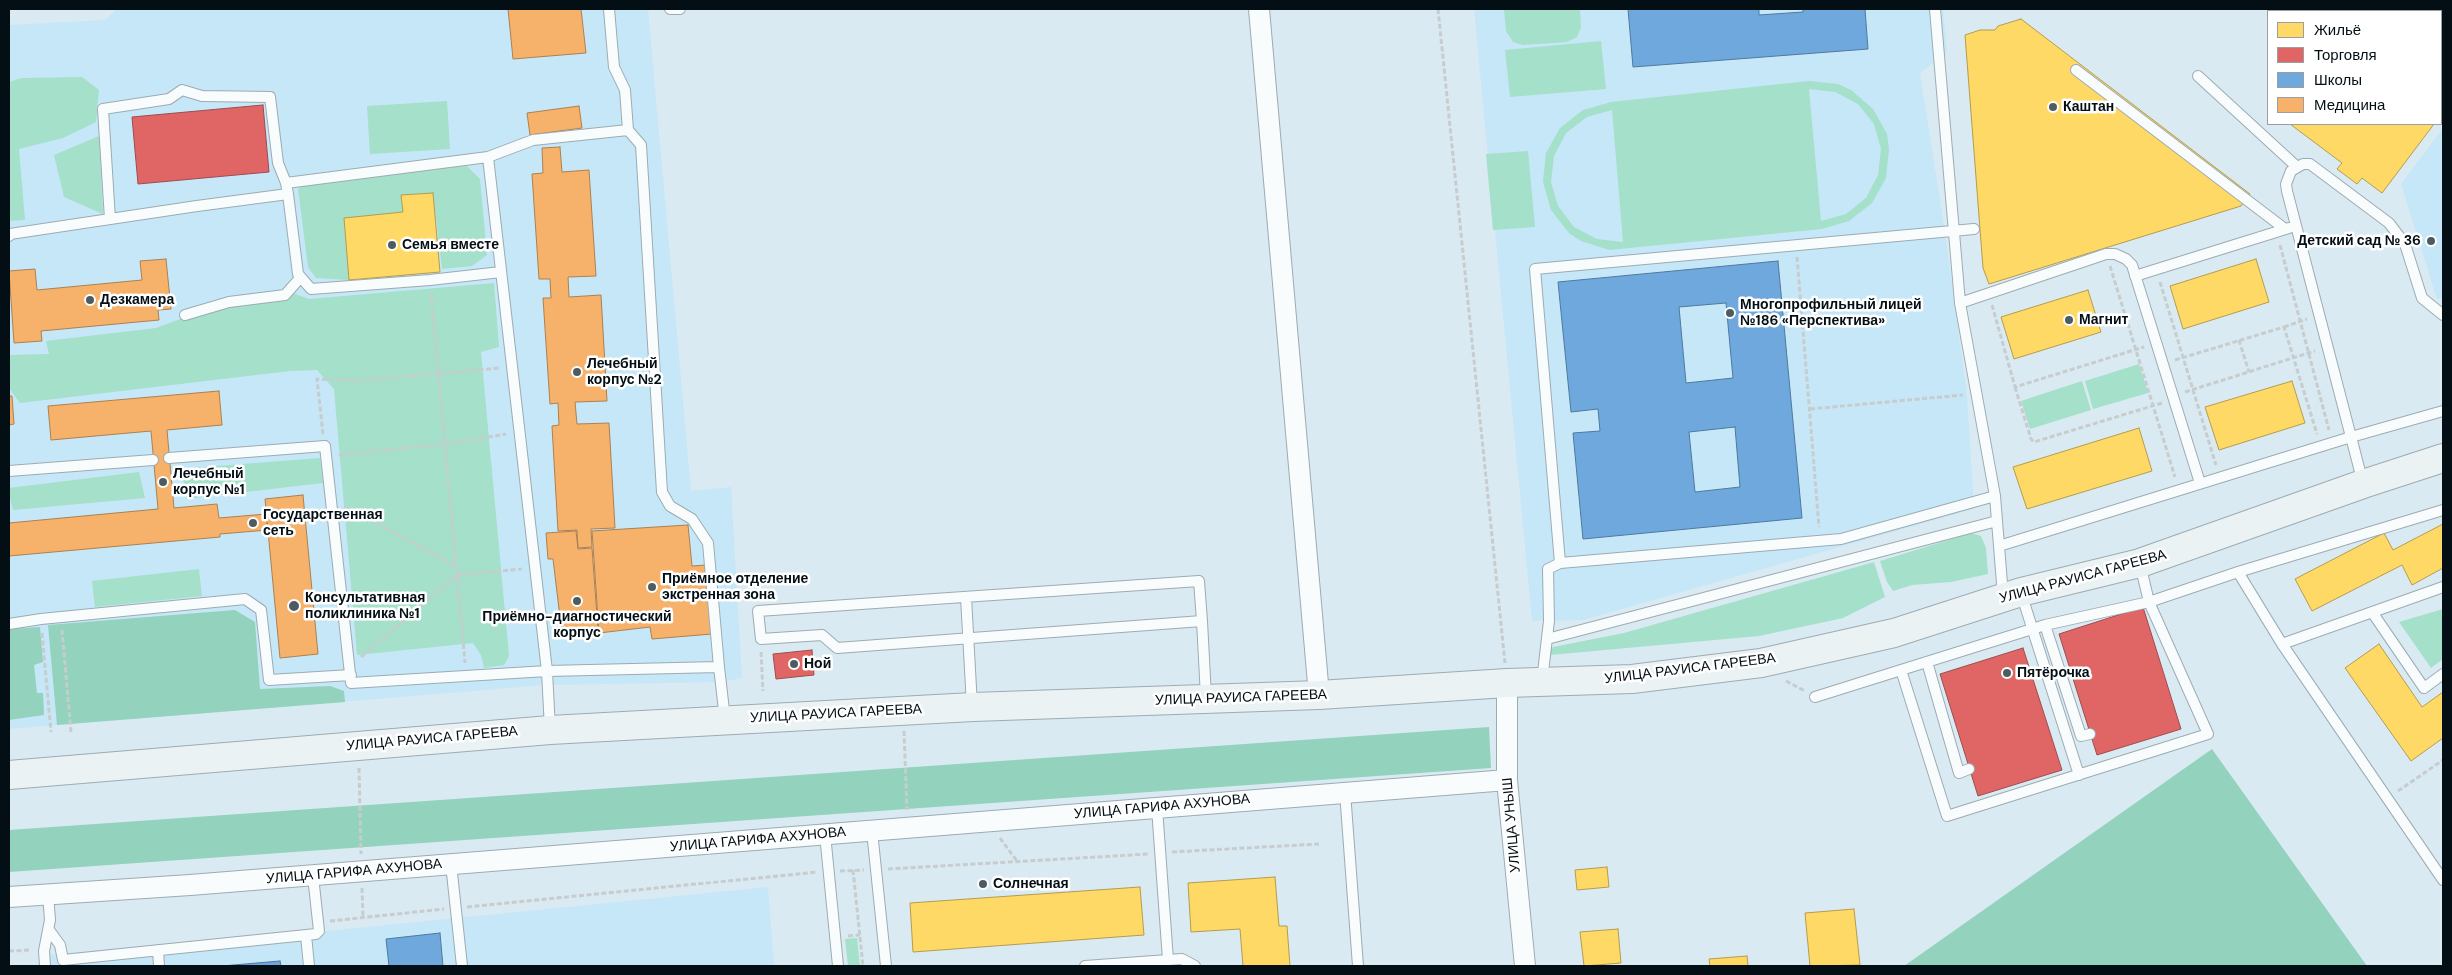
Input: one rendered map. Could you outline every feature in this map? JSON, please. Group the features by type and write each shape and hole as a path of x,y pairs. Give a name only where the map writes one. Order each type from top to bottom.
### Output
{"street":[{"path":"1259,9 1319,696"},
{"name":"УЛИЦА РАУИСА ГАРЕЕВА","path":"9,775 550,730 972,707 1319,696 1508,683 1632,679 1761,663 1894,633 2012,595 2140,563 2363,484 2443,458"},
{"name":"УЛИЦА УНЫШ","path":"1508,683 1507,780 1525,966"},
{"name":"УЛИЦА ГАРИФА АХУНОВА","path":"9,897 313,876 1507,780"}],"lane":[{"path":"609,9 614,66 625,90 628,130 641,145 662,492 670,506 692,519 708,543 725,720"},
{"path":"670,9 680,9"},
{"path":"1935,9 1960,303 1995,496 1999,546 2012,595 2032,629 2079,775"},
{"path":"2076,70 2281,231"},
{"path":"2198,76 2296,166"},
{"path":"110,219 103,109 169,99 182,90 202,96 270,97 278,163 288,194 298,274 311,289 430,280 501,272"},
{"path":"286,183 488,157 533,140 628,130"},
{"path":"488,157 547,671 550,730"},
{"path":"2363,484 2286,184 2291,171 2296,166 2310,164 2395,229 2405,244 2420,294 2428,305 2443,313"},
{"path":"9,236 110,219 288,194"},
{"path":"2135,276 2296,226"},
{"path":"1560,563 1535,269 1974,229"},
{"path":"1960,303 2106,254 2115,254 2126,259 2135,276 2200,484"},
{"path":"185,315 230,302 285,295 300,278"},
{"path":"1999,546 2321,446 2443,411"},
{"path":"169,458 325,451 351,683 547,671 719,668"},
{"path":"9,471 153,460"},
{"path":"1542,682 1547,639 1548,569 1560,563 1841,538 1995,496"},
{"path":"1815,697 2045,625 2148,602 2238,572 2443,510"},
{"path":"1547,639 1997,521"},
{"path":"1901,670 1947,816 2208,734 2148,602 2140,563"},
{"path":"2238,572 2282,644 2443,880"},
{"path":"1202,621 837,648 822,635 761,639 758,611 1199,581 1202,621 1206,699"},
{"path":"2282,644 2443,587"},
{"path":"966,597 972,707"},
{"path":"9,624 41,619 244,599 261,610 268,680 350,671"},
{"path":"2372,612 2424,688 2443,674"},
{"path":"2045,625 2081,736 2090,734"},
{"path":"1927,662 1959,773 1969,769"},
{"path":"1346,792 1358,966"},
{"path":"1157,808 1168,960"},
{"path":"880,830 876,870 886,966"},
{"path":"825,834 838,966"},
{"path":"451,864 462,966"},
{"path":"49,930 60,944 63,963 100,961 158,950 306,935 318,932 313,876"},
{"path":"45,966 45,949 49,930 48,894"},
{"path":"306,935 309,966"},
{"path":"158,950 159,966"},
{"path":"1085,966 1182,959 1195,966"}],"path":[{"path":"1438,9 1508,683"},
{"path":"2281,231 2300,321 2332,443"},
{"path":"1796,244 1820,540"},
{"path":"2106,254 2179,490"},
{"path":"2156,269 2220,477"},
{"path":"430,280 466,676"},
{"path":"1989,294 2015,387 2031,439 2034,442 2153,405 2193,389 2328,347"},
{"path":"2162,364 2320,315"},
{"path":"2284,327 2321,446"},
{"path":"2239,340 2249,372"},
{"path":"2015,387 2156,344"},
{"path":"512,367 356,381 317,379 325,451 445,444 519,431"},
{"path":"1810,409 1967,395"},
{"path":"331,499 456,567"},
{"path":"350,671 456,575 535,567"},
{"path":"60,617 71,732"},
{"path":"41,619 51,732"},
{"path":"761,639 763,691"},
{"path":"880,830 886,815 907,813 903,711"},
{"path":"358,746 363,917"},
{"path":"2388,798 2443,760"},
{"path":"988,821 1018,862"},
{"path":"318,922 778,874 1319,844"},
{"path":"853,870 863,966"},
{"path":"9,951 45,949"}],"shaded area":[{"path":"116,9 648,9 691,491 731,487 742,678 722,682 547,685 9,729 9,25 106,20"},
{"name":"Многопрофильный лицей №186 «Перспектива»","path":"1474,9 1943,9 1947,52 1920,73 1945,232 1967,395 1974,509 1583,620 1532,621"},
{"name":"Детский сад № 36","path":"2443,128 2443,298 2437,299 2401,184"},
{"path":"768,887 774,966 51,966 50,955 322,928 323,931 327,931"}],"green space":[{"path":"1504,9 1580,9 1581,27 1577,37 1567,42 1523,45 1513,42 1506,31"},
{"path":"1601,41 1606,89 1510,97 1505,50"},
{"path":"82,77 99,90 96,122 63,138 19,149 25,220 9,221 9,82 22,78"},
{"path":"1809,81 1838,84 1851,90 1873,109 1887,134 1889,149 1886,178 1872,203 1849,221 1822,229 1609,250 1581,241 1569,233 1551,210 1543,182 1546,153 1560,128 1583,110 1611,102","holes":["1809,89 1835,92 1858,104 1874,124 1881,149 1878,175 1866,198 1846,214 1821,221","1612,110 1623,242 1597,239 1574,227 1558,206 1551,182 1554,156 1566,133 1587,117"]},
{"path":"447,101 450,149 370,154 367,106"},
{"path":"99,136 103,214 64,197 54,155"},
{"path":"1528,151 1535,227 1493,230 1486,154"},
{"path":"467,166 480,179 487,255 472,266 442,269 433,193 402,195 403,212 344,218 349,280 316,278 308,267 298,189 315,177"},
{"path":"494,283 499,347 481,352 509,656 504,665 484,668 481,655 473,643 357,655 334,389 317,370 290,371 20,403 9,388 9,355 49,354 46,341 156,328 237,298 290,292 309,299"},
{"path":"2139,364 2148,393 2093,409 2085,381"},
{"path":"2082,381 2091,410 2030,429 2021,401"},
{"path":"320,458 323,483 186,499 183,477 190,468"},
{"path":"139,472 145,498 13,510 9,494 9,488"},
{"path":"1971,533 1981,536 1986,548 1988,574 1951,582 1912,585 1893,591 1887,582 1880,561"},
{"path":"1874,562 1885,597 1843,618 1759,636 1550,655 1550,649 1553,647 1624,633"},
{"path":"199,569 202,596 95,607 92,581"},
{"path":"2443,609 2443,659 2431,668 2399,622"},
{"path":"235,610 255,622 260,689 330,686 344,691 345,702 57,725 48,625"},
{"path":"40,627 43,662 34,665 37,693 43,693 44,715 9,720 9,629"},
{"path":"1489,727 1491,768 9,872 9,830"},
{"path":"2212,749 2367,966 1904,966"},
{"path":"857,938 860,966 848,966 845,939"}],"building: Жильё":[{"path":"2443,9 2442,113 2442,10 2366,10"},
{"name":"Каштан","path":"2021,19 2250,194 2241,206 1989,284 1983,268 1965,35 1980,30 1995,30 1998,26"},
{"path":"2291,125 2433,125 2382,193 2362,178 2357,184 2337,169 2342,163"},
{"name":"Семья вместе","path":"433,193 440,272 349,280 344,218 403,212 401,195"},
{"path":"2256,259 2269,302 2183,329 2170,286"},
{"path":"2088,290 2101,332 2014,359 2001,317"},
{"path":"2292,381 2305,423 2219,450 2205,407"},
{"path":"2139,428 2152,471 2027,509 2013,467"},
{"path":"2443,524 2443,568 2412,585 2402,565 2312,611 2295,579 2384,533 2393,550"},
{"path":"2379,644 2422,707 2443,692 2443,738 2411,761 2345,668"},
{"path":"1607,867 1609,887 1577,890 1575,870"},
{"path":"1275,877 1279,926 1287,926 1290,966 1243,966 1240,929 1191,932 1188,883"},
{"path":"1140,887 1144,935 913,952 910,903"},
{"path":"1854,909 1860,965 1810,966 1805,913"},
{"path":"1618,929 1621,963 1584,966 1580,932"},
{"path":"1747,956 1748,966 1710,966 1709,959"}],"building: Торговля":[{"path":"263,105 269,172 138,184 132,117"},
{"path":"2143,607 2181,729 2097,755 2059,634"},
{"path":"2023,648 2062,770 1978,796 1940,674"},
{"path":"812,650 814,675 776,679 773,654"}],"building: Школы":[{"path":"1628,9 1759,9 1759,15 1803,12 1803,9 1865,9 1868,49 1633,67"},
{"path":"1778,261 1802,518 1583,539 1573,433 1600,431 1598,409 1571,412 1558,282","holes":["1726,303 1733,378 1686,383 1679,307","1735,427 1740,487 1695,492 1689,432"]},
{"path":"440,933 443,966 389,966 386,939"},
{"path":"280,961 281,966 222,966"}],"building: Медицина":[{"path":"508,9 581,9 586,53 513,59"},
{"path":"579,106 582,128 530,135 527,113"},
{"name":"Лечебный корпус №2","path":"560,147 562,172 589,170 596,276 568,277 569,297 601,295 607,401 575,402 577,424 609,423 615,528 591,529 592,547 578,548 577,530 558,531 552,426 559,425 558,403 550,404 543,298 551,298 550,279 539,279 532,174 543,173 542,148"},
{"name":"Дезкамера","path":"166,259 171,309 158,310 159,320 41,331 42,341 14,343 9,271 35,269 37,290 142,280 140,261"},
{"name":"Лечебный корпус №1","path":"219,391 222,425 167,430 174,508 217,504 219,518 266,514 268,530 220,534 220,537 9,556 9,523 158,509 151,431 51,440 48,406"},
{"path":"9,396 12,396 14,424 9,425"},
{"name":"Консультативная поликлиника №1","path":"303,495 318,654 280,658 265,499"},
{"name":"Приёмное отделение экстренная зона","path":"688,525 692,566 706,565 712,634 652,639 650,627 599,633 592,531"},
{"name":"Приёмно-диагностический корпус","path":"576,531 578,549 592,548 598,630 562,634 553,559 548,559 546,533"}],"place":[{"name":"Каштан","path":"2053,107"},
{"name":"Детский сад № 36","path":"2431,241"},
{"name":"Семья вместе","path":"392,245"},
{"name":"Дезкамера","path":"90,300"},
{"name":"Многопрофильный лицей №186 «Перспектива»","path":"1730,313"},
{"name":"Магнит","path":"2069,320"},
{"name":"Лечебный корпус №2","path":"577,372"},
{"name":"Лечебный корпус №1","path":"163,482"},
{"name":"Государственная сеть","path":"253,523"},
{"name":"Приёмное отделение экстренная зона","path":"652,587"},
{"name":"Приёмно-диагностический корпус","path":"577,601"},
{"name":"Консультативная поликлиника №1","path":"294,606"},
{"name":"Ной","path":"794,664"},
{"name":"Пятёрочка","path":"2007,673"},
{"name":"Солнечная","path":"983,884"}]}
